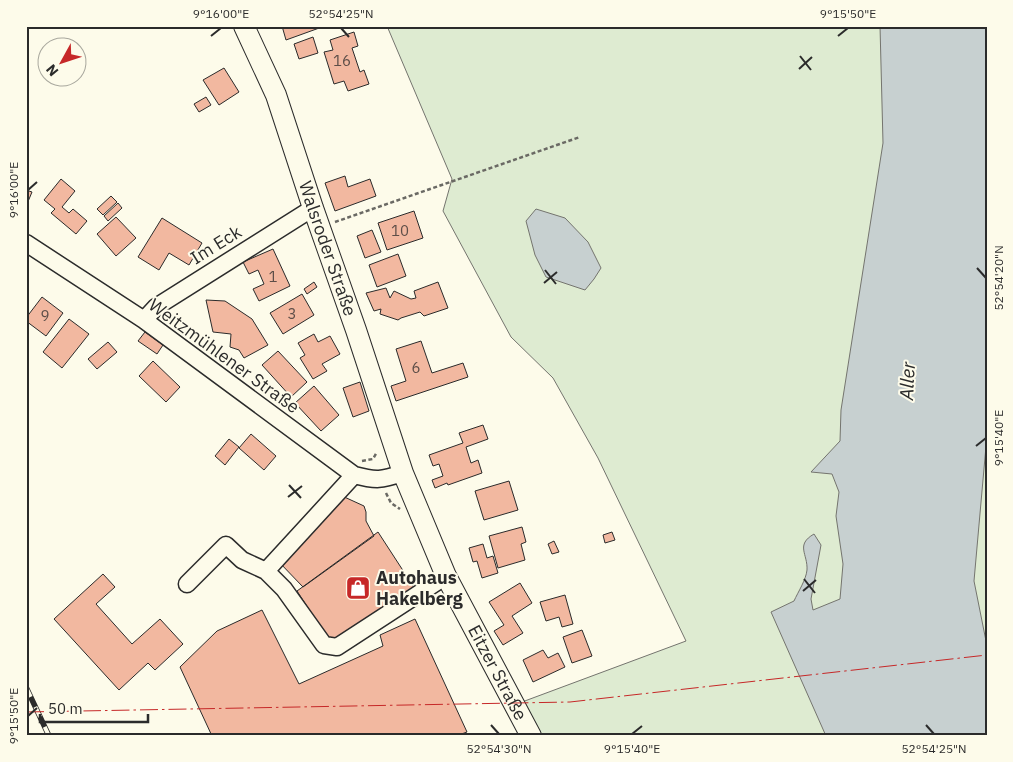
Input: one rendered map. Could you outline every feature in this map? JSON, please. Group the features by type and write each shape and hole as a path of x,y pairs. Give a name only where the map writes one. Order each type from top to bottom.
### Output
{"main road":[{"name":"Walsroder Straße","path":"244,26 276,95 403,472"},
{"name":"Eitzer Straße","path":"403,472 446,576 531,736"}],"street":[{"name":"Im Eck","path":"144,320 156,307 313,208"},
{"name":"Weitzmühlener Straße","path":"26,243 144,320 354,475 381,480 403,472"},
{"path":"266,570 354,475"},
{"path":"187,584 226,545 242,560 266,570 284,589 324,645 337,647 446,576"}],"path":[{"path":"320,227 580,137"}],"green space":[{"path":"387,26 987,26 987,736 538,736 522,702 686,641 598,458 553,378 511,337 443,211 452,179"}],"water":[{"name":"Aller","path":"880,26 987,26 987,435 974,581 987,646 987,736 826,736 771,612 794,601 804,582 807,570 804,550 805,542 814,534 821,545 811,599 813,610 840,599 843,564 836,516 839,492 832,474 811,472 840,441 841,410 883,143"},
{"path":"536,209 565,218 588,242 601,268 585,290 546,277 535,255 526,221"}],"building":[{"path":"282,26 322,26 322,27 286,40"},
{"path":"354,32 358,46 352,48 360,72 364,70 369,84 348,91 344,81 334,84 324,52 333,50 330,40"},
{"path":"313,37 318,53 299,59 294,44"},
{"path":"224,68 239,92 219,105 203,80"},
{"path":"206,97 211,105 199,112 194,104"},
{"path":"345,176 348,187 370,179 376,196 335,211 325,183"},
{"path":"61,179 75,191 62,207 69,213 73,209 87,221 76,234 51,213 55,209 44,200"},
{"path":"26,190 32,192 27,204 26,204"},
{"path":"111,196 117,202 103,215 97,209"},
{"path":"118,203 122,208 108,221 104,216"},
{"path":"414,211 423,238 387,250 378,223"},
{"path":"116,217 136,238 116,256 97,234"},
{"path":"162,218 202,243 189,265 169,253 159,270 138,257"},
{"path":"372,230 381,252 365,258 357,236"},
{"path":"273,249 290,286 259,301 253,289 264,284 258,270 249,274 243,262"},
{"path":"398,254 406,276 377,287 369,265"},
{"path":"314,282 317,287 307,294 304,289"},
{"path":"438,282 448,308 424,316 420,312 398,320 380,314 381,309 374,311 366,293 386,288 390,298 394,291 411,299 416,298 414,291"},
{"path":"302,294 314,315 283,334 270,313"},
{"path":"42,297 63,313 46,336 26,321 26,318"},
{"path":"206,300 225,301 252,319 268,345 244,358 239,350 230,347 231,334 213,332"},
{"path":"69,319 89,334 62,368 43,352"},
{"path":"145,332 163,345 157,354 138,341"},
{"path":"314,334 318,342 330,336 340,354 322,364 327,371 313,379 300,358 305,355 298,343"},
{"path":"421,341 432,373 463,363 468,377 396,401 391,386 406,381 396,349"},
{"path":"108,342 117,352 97,369 88,359"},
{"path":"278,351 307,382 291,397 262,365"},
{"path":"153,361 180,387 166,402 139,376"},
{"path":"360,382 369,411 353,417 343,388"},
{"path":"314,386 339,415 321,431 295,403"},
{"path":"483,425 488,439 466,447 471,463 478,460 482,473 435,488 432,480 443,476 439,464 433,466 429,455 463,443 459,433"},
{"path":"251,434 276,456 264,470 239,448"},
{"path":"229,439 239,447 225,465 215,456"},
{"path":"509,481 518,510 484,520 475,491"},
{"path":"340,495 364,506 366,521 374,536 303,587 278,561"},
{"path":"522,527 526,542 521,544 525,560 498,568 489,536"},
{"name":"Autohaus Hakelberg","path":"378,532 415,589 330,642 297,591"},
{"path":"612,532 615,540 605,543 603,535"},
{"path":"554,541 559,552 552,554 548,544"},
{"path":"483,544 487,558 493,556 498,573 482,578 477,561 473,562 469,548"},
{"path":"103,574 115,587 96,604 132,644 160,619 183,644 155,670 148,663 119,690 54,619"},
{"path":"520,583 532,603 512,616 523,633 503,645 494,631 504,625 489,602"},
{"path":"565,595 573,624 562,627 559,617 546,621 540,602"},
{"path":"262,610 299,684 383,646 380,635 415,619 467,732 456,736 212,736 180,667 217,631"},
{"path":"582,630 592,656 572,663 563,637"},
{"path":"543,650 548,658 558,653 565,667 533,682 523,660"}],"railway":[{"path":"26,687 49,736"}],"power":[{"path":"26,712 570,702 987,655"}],"place":[{"name":"Autohaus Hakelberg","path":"358,588"}]}
